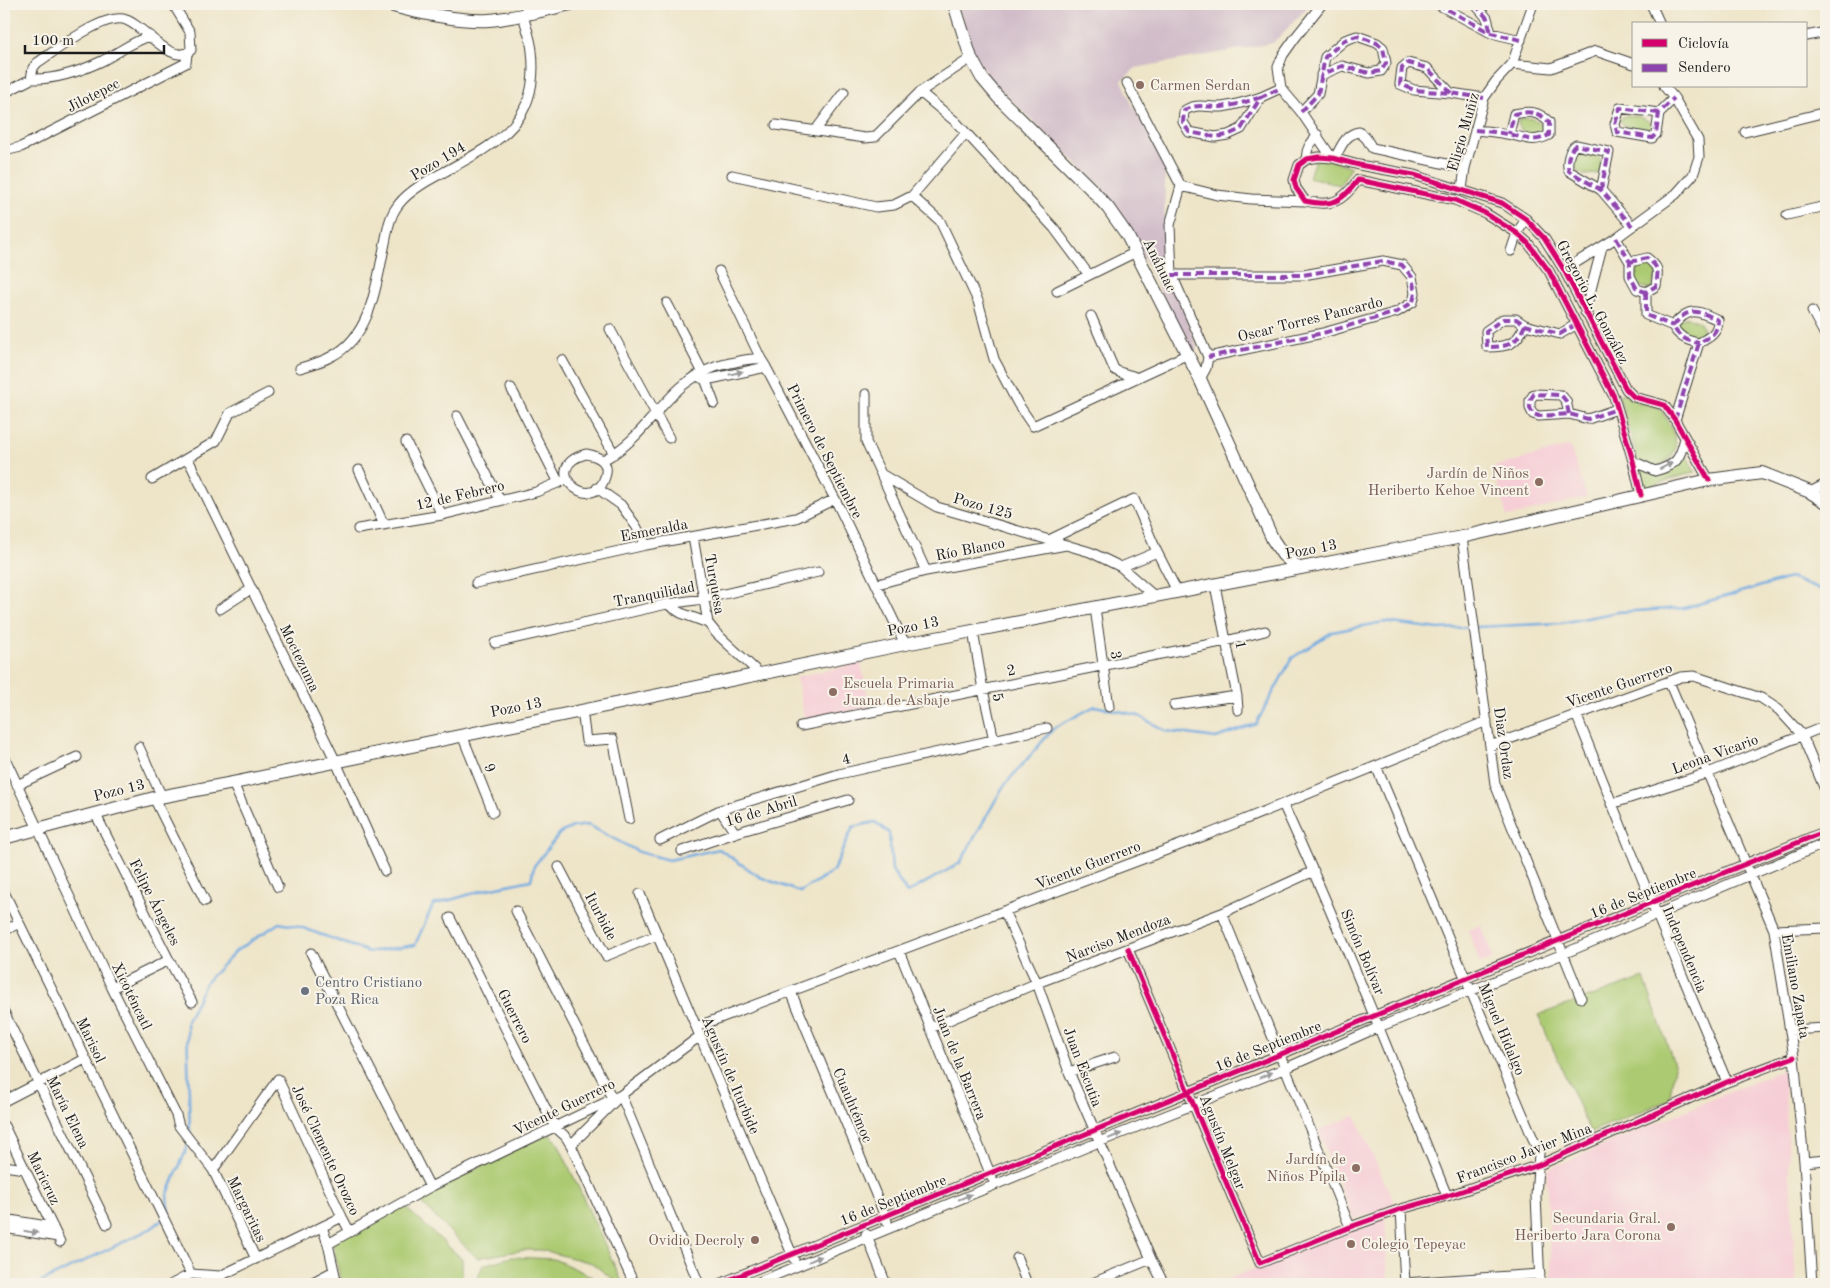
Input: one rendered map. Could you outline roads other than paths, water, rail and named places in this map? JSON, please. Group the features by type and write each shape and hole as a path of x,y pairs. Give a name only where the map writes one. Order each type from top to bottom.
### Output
{"main road":[{"path":"386,4 457,18 488,20 526,9 571,4"},
{"name":"Anáhuac","path":"954,4 971,58 982,78 998,97 1092,190 1108,208 1127,235 1186,355 1200,379 1273,540 1282,555 1298,568"},
{"name":"Pozo 13","path":"4,838 158,797 905,644 1462,537 1709,480 1762,473 1810,492 1826,502"}],"street":[{"path":"32,79 37,63 84,31 120,18 132,21 169,50 179,55 187,54 191,50 190,32 173,4"},
{"path":"1322,4 1283,55 1278,67 1282,88 1334,158 1343,142 1352,133 1359,132 1366,138 1372,148 1465,168"},
{"path":"1437,4 1491,33 1521,40"},
{"path":"1475,4 1487,18 1491,33"},
{"name":"Eligio Muñiz","path":"1462,189 1465,168 1484,98 1496,80 1512,64 1533,4"},
{"path":"1651,4 1659,22"},
{"name":"Pozo 194","path":"300,368 332,357 342,350 355,336 368,314 389,225 396,207 420,184 487,148 521,116 531,94 533,74 532,50 526,9"},
{"path":"1808,36 1826,32"},
{"path":"4,93 32,79 40,80 62,76 93,64 150,36"},
{"path":"1301,112 1318,94 1321,76 1325,57 1346,40 1357,36 1377,43 1383,48 1386,63 1381,71 1369,73 1342,66 1321,76"},
{"path":"1512,64 1551,68 1596,50 1632,63"},
{"name":"Jilotepec","path":"4,151 21,147 186,63 187,54"},
{"path":"776,125 865,138 875,137 920,92 971,58"},
{"path":"1452,93 1427,68 1408,63 1402,68 1400,84 1414,90 1484,98"},
{"path":"1127,83 1181,186 1170,225 1172,275 1208,357 1206,368 1200,379"},
{"path":"1261,97 1241,129 1228,135 1215,136 1189,132 1183,122 1184,111 1191,106 1222,107 1248,102 1282,88"},
{"path":"1564,270 1616,238 1676,194 1693,175 1699,157 1698,140 1674,98 1666,88"},
{"path":"814,131 844,92"},
{"path":"920,92 945,112 966,133 1054,228 1088,275"},
{"path":"1659,113 1620,108 1615,124 1617,132 1652,138 1656,134 1659,113 1674,98"},
{"path":"1475,130 1509,134 1525,140 1540,140 1549,135 1549,122 1541,114 1528,111 1514,114 1509,134"},
{"path":"1745,132 1826,112"},
{"path":"732,175 876,206 894,205 912,196 966,133"},
{"path":"1305,201 1296,188 1294,180 1299,165 1307,159 1306,154 1309,144 1318,135"},
{"path":"1601,190 1609,152 1573,146 1569,158 1569,171 1601,190 1632,226"},
{"name":"Gregorio L. González","path":"1307,159 1319,157 1334,158 1359,165 1414,175 1502,203 1526,219 1544,238 1564,270 1626,389"},
{"path":"1181,186 1217,195 1251,199 1305,201 1326,205 1335,202 1348,192 1358,180 1359,165"},
{"name":"Gregorio L. González","path":"1358,180 1455,200 1485,213 1517,233 1541,258 1614,397 1641,495"},
{"path":"912,196 940,221 978,301 994,359 1018,404 1033,426 1186,355"},
{"path":"1787,215 1826,206"},
{"path":"1511,251 1517,233 1526,219"},
{"path":"1616,238 1630,262 1630,276 1637,289 1646,292 1656,286 1657,265 1647,258 1630,262"},
{"path":"1585,312 1602,247"},
{"path":"1057,291 1136,252"},
{"name":"Oscar Torres Pancardo","path":"1172,275 1302,275 1383,261 1402,265 1412,277 1415,293 1413,302 1397,312 1323,334 1208,357"},
{"name":"Primero de Septiembre","path":"720,271 763,363 878,584 905,644"},
{"path":"1646,292 1646,316 1673,326 1676,332 1687,341 1699,343 1712,336 1718,328 1718,320 1692,311 1682,314 1673,326"},
{"path":"667,303 699,373 706,380 714,403"},
{"path":"1812,311 1826,337"},
{"path":"1090,316 1114,369 1120,374 1131,375 1137,378"},
{"path":"1525,325 1560,334 1577,324"},
{"path":"610,329 669,438"},
{"path":"1675,420 1699,343"},
{"path":"603,460 631,442 676,390 699,373 723,364 751,358 763,363"},
{"path":"562,360 614,454"},
{"path":"706,380 763,363"},
{"path":"511,388 563,481 580,492 589,492 598,488 603,482 606,474 606,465 603,460 595,455 586,454 578,456 571,462 563,481"},
{"path":"1614,397 1626,389 1634,397 1664,405 1675,420 1709,480"},
{"path":"152,479 216,441 230,413 268,393"},
{"path":"866,394 866,442 926,571"},
{"path":"1569,414 1588,419 1617,409"},
{"path":"457,416 500,500"},
{"path":"1633,461 1655,471 1669,467 1680,457 1685,438"},
{"path":"406,442 442,514"},
{"name":"Moctezuma","path":"188,459 336,762 385,871"},
{"path":"359,470 384,525"},
{"name":"Pozo 125","path":"881,474 937,507 1090,552 1121,566 1153,595"},
{"name":"12 de Febrero","path":"358,529 442,514 536,492 563,481"},
{"path":"1810,492 1826,484"},
{"path":"598,488 621,505 636,526 646,545"},
{"name":"Esmeralda","path":"476,583 646,545 796,518 835,499"},
{"path":"1051,539 1134,499 1157,552 1177,591"},
{"name":"Turquesa","path":"693,537 708,622 716,633 760,674"},
{"name":"Diaz Ordaz","path":"1462,537 1468,569 1475,638 1495,784 1581,998"},
{"name":"Río Blanco","path":"878,584 926,571 1068,544"},
{"path":"1121,566 1157,552"},
{"name":"Tranquilidad","path":"495,643 667,604 704,599 818,572"},
{"name":"1","path":"1215,585 1237,696 1238,710"},
{"path":"220,609 251,589"},
{"path":"667,604 681,613 708,622"},
{"name":"3","path":"1095,608 1109,707"},
{"name":"5","path":"973,631 994,740"},
{"name":"2","path":"801,726 1265,632"},
{"name":"Vicente Guerrero","path":"1490,746 1681,677 1694,676 1761,698 1779,710 1802,735 1826,792"},
{"name":"Emiliano Zapata","path":"1669,682 1774,930 1794,1057 1804,1162 1812,1284"},
{"path":"1174,705 1237,696"},
{"path":"582,710 586,741 613,739 629,819"},
{"name":"Independencia","path":"1576,714 1611,804 1727,1082"},
{"name":"Vicente Guerrero","path":"571,1145 617,1098 698,1032 791,992 1209,834 1487,721"},
{"name":"Leona Vicario","path":"1611,804 1708,773 1826,726"},
{"name":"4","path":"660,840 720,810 839,774 1047,728"},
{"name":"9","path":"462,735 493,812"},
{"path":"139,747 158,797 205,901"},
{"name":"Xicoténcatl","path":"4,756 112,988 176,1115 179,1126 213,1170"},
{"path":"17,785 76,758"},
{"name":"Miguel Hidalgo","path":"1376,766 1539,1153 1536,1196 1540,1284"},
{"path":"232,783 278,887"},
{"name":"16 de Abril","path":"682,851 735,833 848,800"},
{"name":"Simón Bolívar","path":"1284,804 1379,1027 1447,1196"},
{"path":"720,810 735,833"},
{"name":"Felipe Ángeles","path":"95,813 192,1002"},
{"name":"16 de Septiembre","path":"719,1284 1281,1056 1374,1015 1558,942 1826,831"},
{"name":"16 de Septiembre","path":"754,1284 1099,1142 1286,1068 1379,1027 1563,954 1826,844"},
{"name":"Iturbide","path":"559,867 606,956 657,935"},
{"name":"Narciso Mendoza","path":"930,1028 1038,983 1222,913 1314,871"},
{"name":"Marisol","path":"4,892 191,1274"},
{"name":"Agustín de Iturbide","path":"640,894 797,1266"},
{"path":"516,911 617,1098 699,1284"},
{"name":"Juan Escutia","path":"1004,911 1038,983 1069,1072 1094,1132 1164,1284"},
{"path":"1222,913 1350,1226"},
{"name":"Guerrero","path":"450,918 555,1127 566,1137 571,1145 634,1284"},
{"path":"4,931 19,923"},
{"path":"1774,930 1826,928"},
{"name":"Agustín Melgar","path":"1128,949 1260,1263"},
{"name":"Juan de la Barrera","path":"900,951 995,1185"},
{"path":"311,954 430,1187"},
{"path":"112,988 169,960"},
{"name":"Cuauhtémoc","path":"791,992 890,1228"},
{"name":"María Elena","path":"4,1012 108,1224"},
{"path":"1790,1030 1826,1028"},
{"path":"1069,1072 1115,1057"},
{"name":"Francisco Javier Mina","path":"1260,1263 1350,1226 1538,1165 1727,1082 1794,1057"},
{"path":"4,1101 85,1059"},
{"name":"José Clemente Orozco","path":"213,1170 278,1079 350,1232"},
{"name":"Vicente Guerrero","path":"328,1244 430,1187 617,1098"},
{"name":"Maricruz","path":"4,1126 59,1240 4,1228"},
{"path":"1804,1162 1826,1160"},
{"path":"4,1166 25,1169"},
{"name":"Margaritas","path":"213,1170 256,1259"},
{"path":"1401,1209 1404,1284 1540,1274"},
{"name":"Margaritas","path":"191,1274 220,1276 342,1218"},
{"path":"4,1219 53,1227"},
{"path":"863,1226 886,1284"},
{"path":"322,1227 337,1284"},
{"path":"1017,1258 1027,1284"},
{"path":"1090,1284 1151,1259"},
{"path":"309,1284 334,1271"},
{"path":"172,1284 191,1274"},
{"path":"4,1281 21,1284"}],"waterway":[{"path":"1476,627 1561,623 1618,612 1684,608 1790,578 1826,592"},
{"path":"190,1135 187,1021 206,982 236,951 279,923 300,927 369,952 415,945 433,905 488,889 531,880 534,866 560,833 573,827 588,825 639,852 669,860 719,849 760,877 800,892 833,871 853,827 875,822 889,833 892,870 907,893 960,863 1003,787 1054,728 1095,706 1137,715 1166,731 1216,738 1256,724 1292,658 1332,632 1384,622 1439,629 1471,627"},
{"path":"166,1216 169,1213 167,1196 189,1143"},
{"path":"37,1284 152,1228 162,1220"}],"place":[{"name":"Carmen Serdan","path":"1140,85"},
{"name":"Jardín de Niños Heriberto Kehoe Vincent","path":"1539,482"},
{"name":"Escuela Primaria Juana de Asbaje","path":"833,692"},
{"name":"Centro Cristiano Poza Rica","path":"305,991"},
{"name":"Jardín de Niños Pípila","path":"1356,1168"},
{"name":"Secundaria Gral. Heriberto Jara Corona","path":"1671,1227"},
{"name":"Ovidio Decroly","path":"755,1240"},
{"name":"Colegio Tepeyac","path":"1351,1244"}]}
